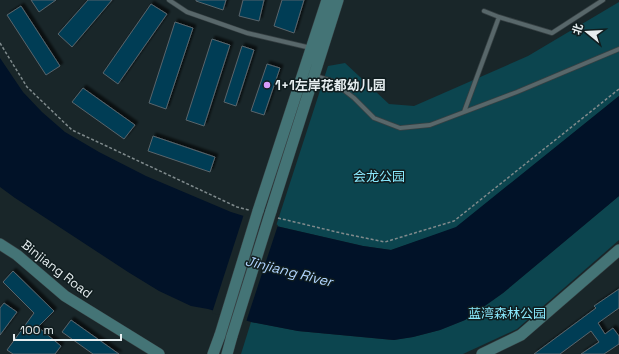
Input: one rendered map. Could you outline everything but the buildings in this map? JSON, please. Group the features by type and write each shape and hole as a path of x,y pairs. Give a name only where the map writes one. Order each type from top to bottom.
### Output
{"main road":[{"path":"213,354 220,335 255,211 327,0"},
{"path":"227,354 273,214 338,0"},
{"name":"Binjiang Road","path":"0,244 17,255 65,296 159,354"},
{"path":"482,354 521,335 619,250"}],"lane":[{"path":"169,0 187,12 247,33 311,49"},
{"path":"484,11 552,34 603,0"},
{"path":"464,112 499,17"},
{"path":"315,76 332,81 354,98 374,118 400,128 430,125 517,92 619,49"}],"path":[{"path":"0,43 27,87 72,130 237,208 255,211"},
{"path":"273,214 341,233 385,242 454,221 619,89"}],"green space":[{"name":"会龙公园","path":"619,2 619,96 456,228 391,250 363,246 276,226 328,66 345,63 389,104 414,106 528,56"},
{"name":"蓝湾森林公园","path":"619,196 619,240 517,329 463,354 241,354 251,322 298,331 393,340 413,337 440,330 465,320 503,293"}],"water":[{"name":"Jinjiang River","path":"0,58 23,92 42,112 65,132 99,152 146,176 231,212 276,226 363,246 391,250 456,227 619,96 619,196 503,293 465,320 440,330 394,340 298,331 251,322 208,309 191,306 159,291 0,187"}],"pier":[{"path":"244,214 278,225 246,322 212,313"}],"place":[{"name":"1+1左岸花都幼儿园","path":"267,85"}]}
